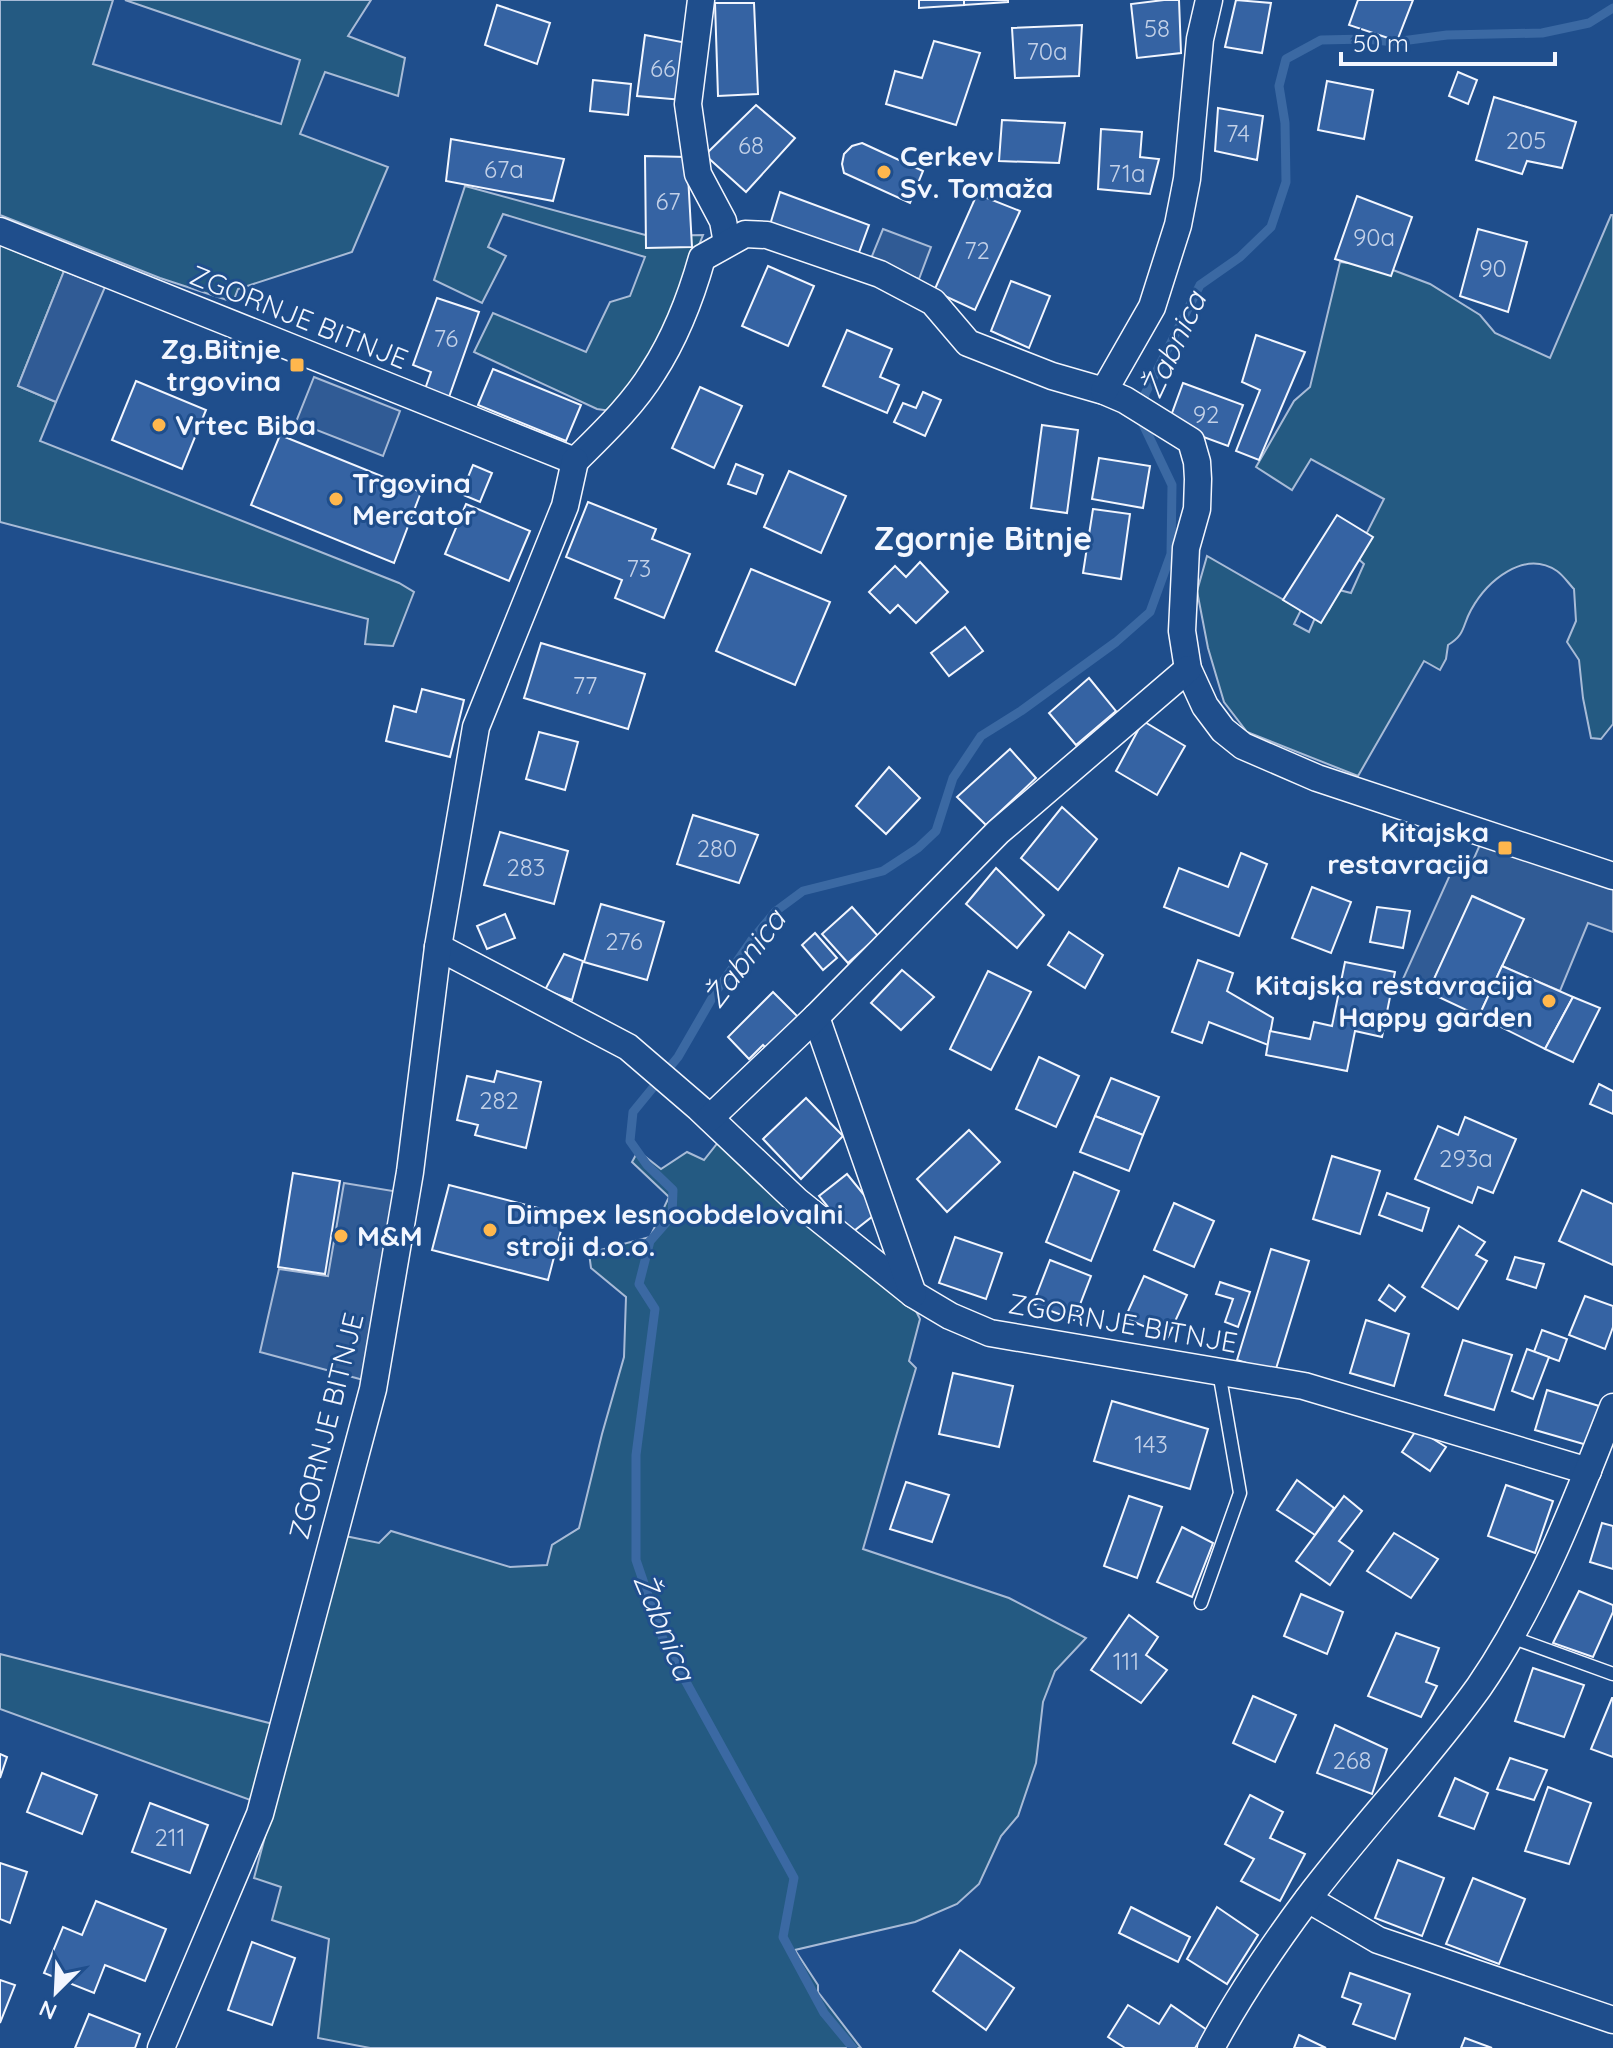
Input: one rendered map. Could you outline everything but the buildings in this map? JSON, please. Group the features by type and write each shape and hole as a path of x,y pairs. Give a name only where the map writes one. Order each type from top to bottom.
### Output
{"street":[{"path":"701,0 688,104 698,174 723,221 727,243"},
{"path":"1114,395 1152,307 1178,225 1187,179 1200,39 1209,0"},
{"name":"ZGORNJE BITNJE","path":"0,231 575,461 565,506 476,727 438,947 410,1172 373,1389 260,1814 161,2048"},
{"path":"575,461 639,392 654,371 694,284 702,258 745,234 767,235 880,274 933,302 968,343 1052,376 1114,395 1191,441 1197,462 1197,509 1186,548 1182,631 1188,669 1205,706 1223,730 1243,746 1317,778 1613,876"},
{"path":"710,1118 816,1017 998,832 1188,669"},
{"name":"ZGORNJE BITNJE","path":"438,947 628,1047 710,1118 797,1201 913,1294 950,1316 990,1333 1304,1386 1588,1471"},
{"path":"816,1017 913,1294"},
{"path":"1211,2048 1271,1950 1308,1899 1444,1733 1511,1637 1549,1563 1613,1407"},
{"path":"1308,1899 1378,1940 1613,2020"}],"lane":[{"path":"1201,1603 1240,1493 1219,1372"},
{"path":"1511,1637 1613,1674"}],"shaded area":[{"path":"0,0 113,0 93,64 281,124 300,60 125,0 371,0 348,36 405,58 398,96 325,72 300,134 388,167 352,252 238,289 233,302 160,278 0,215"},
{"path":"465,186 649,236 703,235 655,355 611,411 597,409 474,352 493,313 586,352 610,302 630,296 645,257 503,214 488,247 506,256 482,303 434,280"},
{"path":"1611,215 1613,724 1601,739 1591,738 1579,660 1567,642 1576,621 1574,589 1557,571 1532,564 1508,571 1478,599 1461,633 1448,645 1440,670 1424,661 1358,776 1247,732 1224,702 1208,648 1197,591 1207,556 1301,610 1294,624 1309,632 1320,606 1329,610 1339,590 1351,593 1364,564 1355,556 1384,499 1311,459 1292,490 1256,467 1294,401 1310,387 1340,262 1385,267 1430,284 1480,315 1495,333 1550,358"},
{"path":"883,229 931,247 919,279 870,261"},
{"path":"0,245 64,271 18,386 56,402 40,441 399,583 414,592 393,646 365,644 368,619 0,522"},
{"path":"64,271 105,287 56,402 18,386"},
{"path":"314,377 400,411 383,456 296,422"},
{"path":"1482,840 1613,889 1613,932 1588,923 1560,991 1502,966 1523,920 1473,896 1428,992 1403,979 1458,857 1472,863"},
{"path":"720,1140 915,1309 920,1319 909,1361 916,1368 863,1549 1009,1598 1086,1638 1055,1671 1043,1702 1036,1763 1018,1816 1001,1836 979,1884 957,1904 915,1922 795,1950 818,1985 818,1992 861,2048 370,2048 318,2038 329,1939 272,1920 281,1887 254,1878 345,1536 379,1543 391,1531 510,1567 547,1565 552,1545 579,1528 624,1357 626,1297 591,1268 589,1253 650,1237 669,1197 632,1162 638,1151 661,1169 687,1152 704,1160"},
{"path":"344,1183 399,1192 367,1381 260,1352 279,1269 328,1276"},
{"path":"0,1654 273,1724 253,1801 0,1709"}],"waterway":[{"name":"Žabnica","path":"853,2048 824,2013 783,1937 794,1878 664,1642 636,1560 636,1455 655,1309 639,1284 650,1241 672,1216 673,1190 647,1165 630,1141 633,1112 678,1057 715,993 776,911 803,891 883,871 918,848 936,831 953,778 981,736 1116,642 1150,612 1171,554 1172,485 1142,422 1145,394 1200,285 1240,257 1271,227 1286,182 1285,123 1279,86 1286,59 1321,40 1394,42 1447,35 1542,33 1589,23 1613,8"}],"place":[{"name":"Cerkev Sv. Tomaža","path":"884,172"},
{"name":"Zg.Bitnje trgovina","path":"297,365"},
{"name":"Vrtec Biba","path":"159,425"},
{"name":"Trgovina Mercator","path":"336,499"},
{"name":"Kitajska restavracija","path":"1505,848"},
{"name":"Kitajska restavracija Happy garden","path":"1549,1001"},
{"name":"Dimpex lesnoobdelovalni stroji d.o.o.","path":"490,1230"},
{"name":"M&M","path":"341,1236"}],"district":[{"name":"Zgornje Bitnje","path":"983,539"}]}
